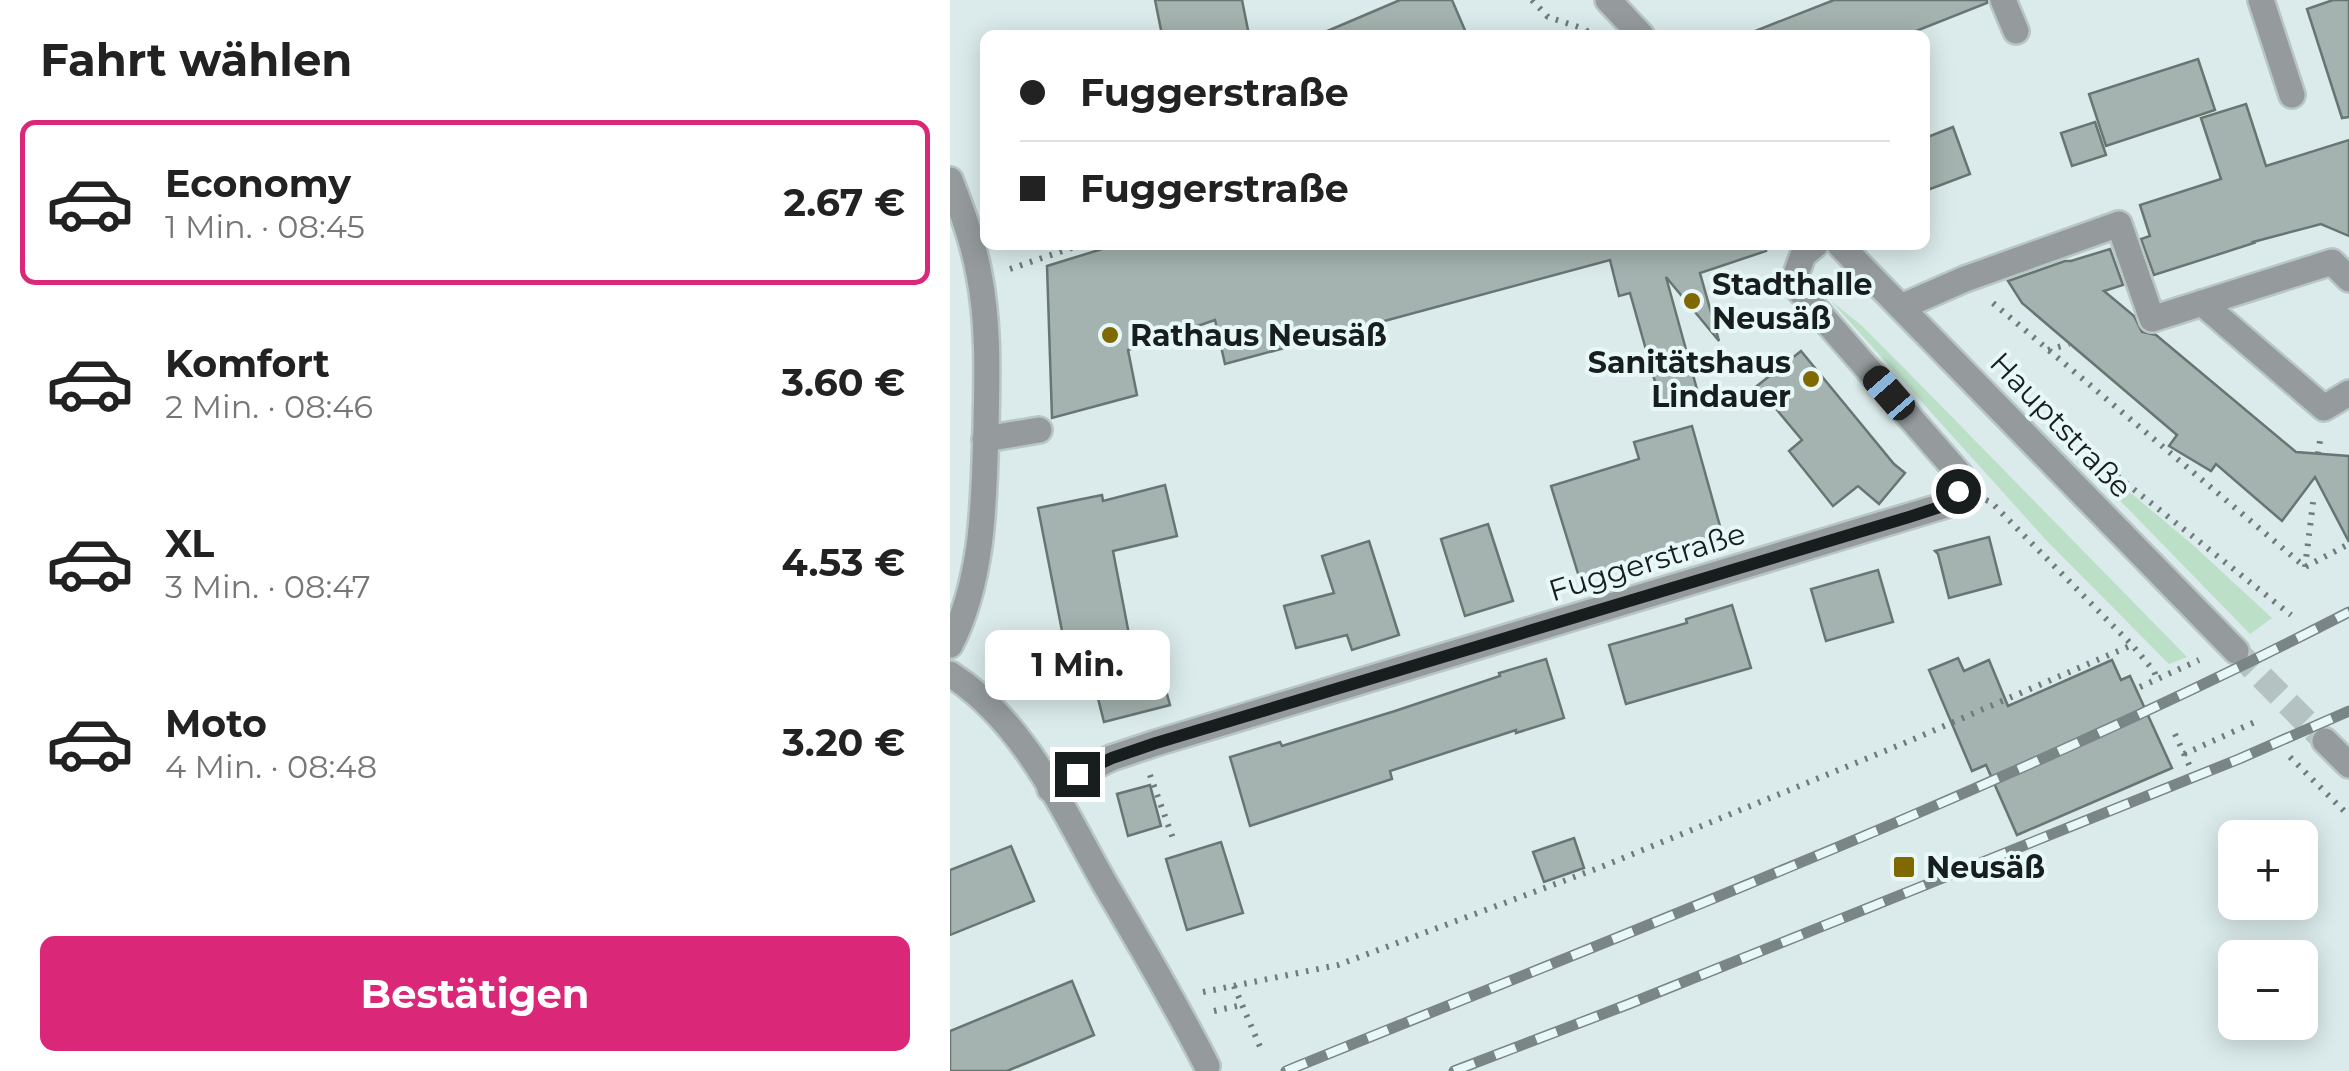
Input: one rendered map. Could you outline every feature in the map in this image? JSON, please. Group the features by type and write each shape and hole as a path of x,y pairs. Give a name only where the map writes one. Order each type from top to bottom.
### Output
{"street":[{"path":"1608,0 1636,30"},
{"path":"2003,0 2016,32"},
{"path":"2261,0 2292,95"},
{"path":"950,180 968,224 980,278 986,342 986,438 977,559 969,595 950,644"},
{"path":"1900,308 2119,224 2152,318 2332,262 2349,279"},
{"path":"1810,250 1793,282 1961,476 1958,491"},
{"name":"Hauptstraße","path":"1845,250 2236,651"},
{"path":"2202,303 2324,408 2349,393"},
{"path":"986,438 1038,430"},
{"name":"Fuggerstraße","path":"1050,789 1112,758 1148,746 1909,517 1946,505 1958,491"},
{"path":"950,674 986,702 1028,754 1207,1066"},
{"path":"2325,741 2349,766"}],"path":[{"path":"1532,0 1548,17 1585,30"},
{"path":"980,278 1065,250"},
{"path":"1966,280 2305,568"},
{"path":"2048,350 2069,344"},
{"path":"2099,462 2292,616"},
{"path":"1958,491 1992,502 2132,645 2157,679"},
{"path":"2305,568 2314,495"},
{"path":"2305,568 2349,544"},
{"path":"1171,998 1338,965 1601,867 2132,645"},
{"path":"2140,687 2194,662"},
{"path":"2184,754 2257,721"},
{"path":"2175,734 2190,769"},
{"path":"1148,746 1175,844"},
{"path":"2290,757 2349,816"},
{"path":"1234,986 1260,1049"},
{"path":"1214,1011 1242,1005"}],"green space":[{"path":"1831,301 1904,368 2187,657 2169,664 2045,539"},
{"path":"2099,479 2114,479 2272,618 2250,634"}],"building":[{"path":"1155,0 1242,0 1248,30 1161,30"},
{"path":"1400,0 1452,0 1465,30 1330,30"},
{"path":"1834,0 1987,0 1919,30 1758,30"},
{"path":"2333,0 2349,0 2349,117 2342,118 2307,9"},
{"path":"2198,59 2215,110 2106,146 2089,94"},
{"path":"2246,104 2266,166 2349,140 2349,236 2321,224 2154,275 2141,239 2150,236 2140,205 2221,179 2201,118"},
{"path":"2095,122 2106,155 2072,166 2061,133"},
{"path":"1953,127 1970,174 1930,189 1930,136"},
{"path":"2110,249 2123,285 2104,291 2134,316 2142,332 2156,335 2296,452 2349,456 2349,542 2315,477 2282,521 2216,464 2211,471 2169,446 2177,435 2022,303 2008,281"},
{"name":"Rathaus Neusäß","path":"1099,250 1766,251 1700,273 1719,341 1666,277 1698,393 1661,403 1630,293 1619,296 1610,260 1225,364 1215,320 1128,350 1137,395 1052,418 1047,266"},
{"path":"1801,351 1905,473 1879,504 1858,486 1833,506 1789,451 1802,440 1757,386"},
{"path":"1692,426 1723,537 1580,580 1551,486 1639,459 1634,442"},
{"path":"1165,485 1177,536 1113,551 1136,671 1159,665 1170,705 1104,722 1081,632 1063,636 1038,508 1102,495 1103,501"},
{"path":"1488,524 1513,601 1465,616 1441,539"},
{"path":"1989,537 2001,584 1949,598 1935,551"},
{"path":"1369,541 1399,635 1352,650 1347,635 1296,648 1284,606 1334,593 1322,556"},
{"path":"1878,570 1893,622 1826,641 1811,589"},
{"path":"1732,605 1751,668 1626,704 1609,645 1687,623 1686,619"},
{"path":"1958,658 1964,671 1989,660 2008,706 2112,660 2121,680 2130,676 2172,768 2017,835 1986,765 1972,771 1929,670"},
{"path":"1546,659 1564,718 1390,771 1392,779 1250,826 1230,757 1280,742 1282,746 1395,711"},
{"path":"1150,785 1161,826 1128,836 1117,794"},
{"path":"1574,838 1584,868 1544,882 1533,852"},
{"path":"1221,842 1243,913 1187,930 1166,859"},
{"path":"1011,846 1034,901 950,935 950,870"},
{"path":"1072,981 1094,1035 1007,1071 950,1071 950,1031"}],"tunnel":[{"path":"2236,651 2325,741"}],"railway":[{"path":"1286,1071 1956,797 2219,677 2349,612"},
{"path":"1454,1071 2239,759 2349,711"}],"place":[{"name":"Stadthalle Neusäß","path":"1692,301"},
{"name":"Rathaus Neusäß","path":"1110,335"},
{"name":"Sanitätshaus Lindauer","path":"1811,379"},
{"name":"Neusäß","path":"1904,867"}],"route":[{"path":"1077,774 1156,743 1909,517 1946,505 1958,491"}]}
